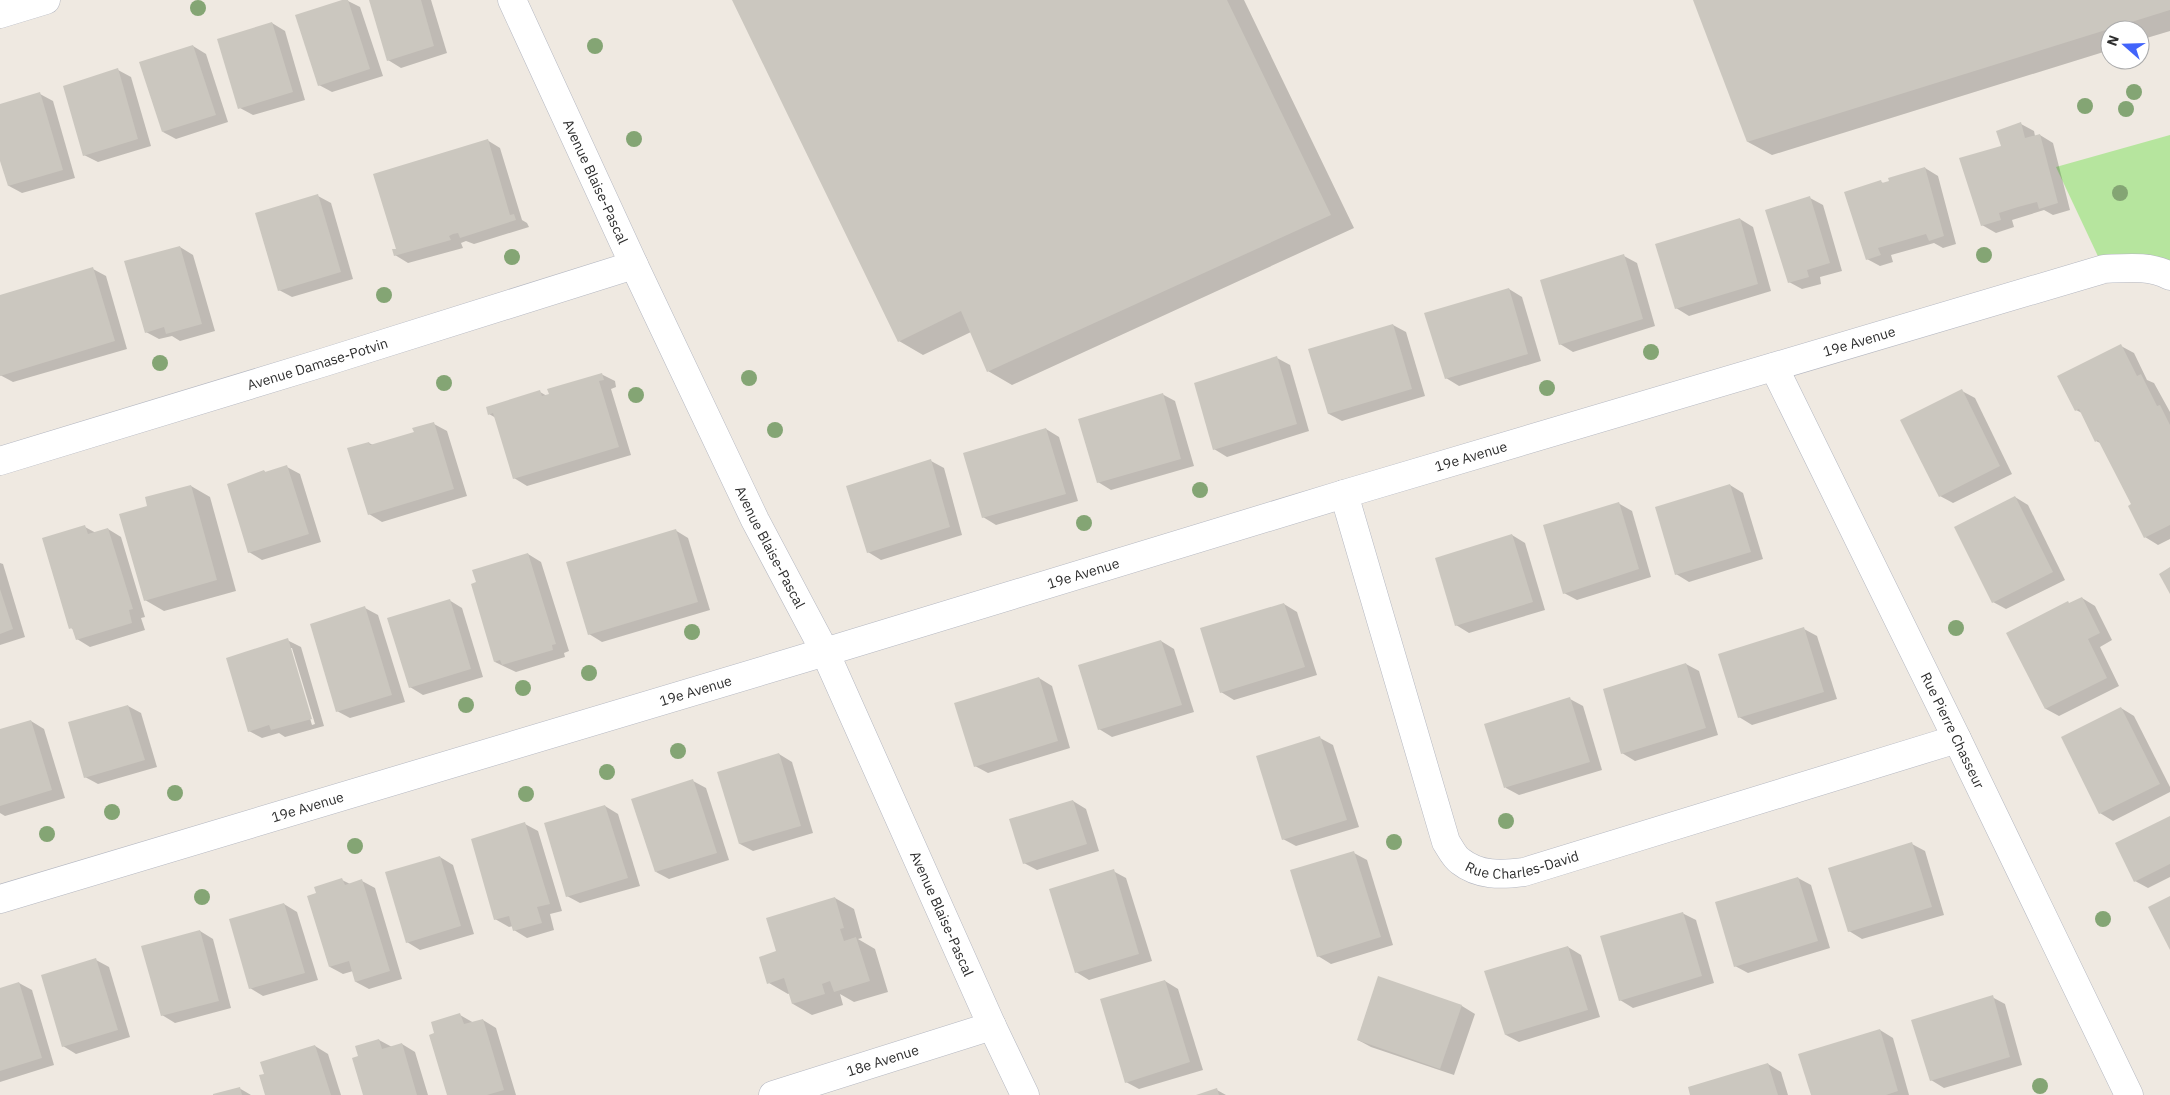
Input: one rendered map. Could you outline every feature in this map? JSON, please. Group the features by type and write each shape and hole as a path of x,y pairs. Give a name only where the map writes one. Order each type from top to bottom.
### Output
{"street":[{"path":"0,14 46,0"},
{"name":"Avenue Blaise-Pascal","path":"512,0 634,265 755,520 825,652 992,1026 1026,1095"},
{"name":"Avenue Damase-Potvin","path":"0,461 634,265"},
{"name":"19e Avenue","path":"0,899 825,652 1344,494 2104,270 2135,267 2164,272 2170,276"},
{"name":"Rue Pierre Chasseur","path":"1774,367 2129,1095"},
{"name":"Rue Charles-David","path":"1344,494 1446,842 1458,860 1478,871 1500,876 1524,872 1957,739"},
{"name":"18e Avenue","path":"773,1095 992,1026"}],"green space":[{"path":"2170,135 2170,276 2104,269 2056,167"}],"building":[{"path":"342,0 348,0 370,69 318,86 295,15"},
{"path":"369,0 421,0 434,46 387,61"},
{"path":"732,0 1227,0 1331,215 987,372 961,311 898,342"},
{"path":"1693,0 2170,0 2170,10 2138,20 2100,20 2100,32 1747,142"},
{"path":"272,22 293,92 238,109 217,39"},
{"path":"193,45 216,115 162,132 139,62"},
{"path":"118,68 138,139 83,156 63,86"},
{"path":"40,92 63,170 8,186 0,161 0,104"},
{"path":"2021,122 2025,138 2040,134 2058,203 2039,209 2037,202 2018,207 1999,213 2001,220 1981,226 1959,158 2001,146 1996,131"},
{"path":"488,139 510,215 514,214 516,220 460,238 458,233 453,234 449,236 451,240 394,256 392,249 396,249 373,174"},
{"path":"1925,167 1944,236 1929,241 1926,234 1878,248 1881,255 1866,260 1844,192 1881,180 1882,183 1889,181 1888,178"},
{"path":"318,194 341,272 278,291 255,213"},
{"path":"1810,196 1830,263 1807,270 1809,277 1788,283 1765,210"},
{"path":"1740,218 1758,284 1675,309 1655,244"},
{"path":"180,246 202,324 166,334 164,327 145,333 124,261"},
{"path":"1624,254 1643,319 1559,345 1540,280"},
{"path":"93,267 115,341 0,376 0,295"},
{"path":"1509,288 1528,354 1445,379 1424,313"},
{"path":"1393,324 1412,389 1328,414 1308,349"},
{"path":"2121,344 2137,376 2141,374 2157,406 2160,405 2170,425 2170,525 2144,538 2128,506 2131,504 2098,440 2095,442 2079,409 2075,411 2057,376"},
{"path":"1277,356 1297,424 1213,450 1194,383"},
{"path":"602,373 604,380 599,381 619,447 513,479 493,413 488,415 486,407 540,390 542,396 549,394 547,389"},
{"path":"1962,389 2000,466 1939,497 1900,420"},
{"path":"1163,393 1181,459 1097,483 1078,419"},
{"path":"434,422 454,489 368,515 347,448 369,442 370,445 414,432 412,428"},
{"path":"1046,428 1066,494 982,518 963,453"},
{"path":"931,459 950,527 867,553 846,486"},
{"path":"287,465 309,534 248,553 227,484 264,470 265,472"},
{"path":"1730,484 1751,552 1675,575 1655,507"},
{"path":"191,485 217,580 144,601 119,514 147,506 145,497"},
{"path":"2015,496 2053,572 1992,603 1954,527"},
{"path":"1619,502 1639,569 1563,594 1543,525"},
{"path":"85,525 88,534 108,528 133,609 129,610 132,623 76,640 72,628 69,629 42,538"},
{"path":"676,529 698,602 588,635 566,562"},
{"path":"1512,534 1533,602 1455,626 1435,558"},
{"path":"528,553 556,644 552,645 553,650 502,665 500,660 494,662 471,584 476,582 472,570"},
{"path":"2170,567 2170,594 2159,574"},
{"path":"0,589 13,629 0,634"},
{"path":"2082,597 2100,633 2088,639 2107,678 2045,709 2006,633 2068,601 2069,603"},
{"path":"450,599 471,669 409,688 387,618"},
{"path":"1284,603 1305,667 1220,693 1200,628"},
{"path":"365,606 392,695 336,712 310,624"},
{"path":"1804,627 1824,692 1738,718 1718,654"},
{"path":"288,638 312,719 271,730 269,725 248,732 226,658"},
{"path":"1161,640 1182,705 1098,730 1078,665"},
{"path":"1686,663 1706,728 1621,754 1603,689"},
{"path":"1039,677 1058,741 974,767 954,703"},
{"path":"1570,697 1590,762 1504,788 1484,724"},
{"path":"128,705 145,760 84,778 68,722"},
{"path":"2121,707 2160,784 2099,814 2061,737"},
{"path":"31,720 52,790 0,806 0,729"},
{"path":"1320,736 1347,820 1282,840 1256,756"},
{"path":"779,753 801,826 739,844 717,772"},
{"path":"693,779 717,853 655,872 631,799"},
{"path":"1073,800 1087,844 1023,864 1009,819"},
{"path":"605,805 628,878 566,897 544,823"},
{"path":"2170,816 2170,864 2134,882 2115,843"},
{"path":"525,822 550,904 537,907 542,923 513,931 509,916 494,920 471,839"},
{"path":"1912,842 1932,907 1848,932 1828,868"},
{"path":"1354,851 1381,937 1317,957 1290,870"},
{"path":"440,856 461,926 406,943 385,872"},
{"path":"1114,869 1139,954 1075,973 1049,889"},
{"path":"1798,877 1818,941 1734,967 1715,902"},
{"path":"342,878 345,885 362,879 390,971 355,982 349,961 329,967 307,896 316,893 314,887"},
{"path":"2170,896 2170,950 2148,907"},
{"path":"835,897 844,928 840,929 844,941 856,937 870,981 834,992 830,981 822,984 825,994 792,1004 784,978 767,984 759,957 776,951 766,918"},
{"path":"284,903 305,973 249,989 229,919"},
{"path":"1683,912 1702,976 1619,1001 1600,936"},
{"path":"200,930 219,1001 161,1016 141,946"},
{"path":"1568,946 1588,1010 1505,1035 1484,971"},
{"path":"96,958 118,1030 62,1047 41,975"},
{"path":"1378,976 1462,1005 1440,1069 1357,1040"},
{"path":"1165,980 1190,1062 1125,1083 1100,999"},
{"path":"19,982 42,1058 0,1071 0,988"},
{"path":"1993,995 2010,1057 1930,1081 1911,1020"},
{"path":"460,1013 464,1024 483,1019 504,1090 487,1095 447,1095 429,1035 434,1033 431,1022"},
{"path":"1880,1029 1898,1091 1886,1095 1811,1095 1798,1054"},
{"path":"379,1039 382,1049 402,1043 417,1095 363,1095 352,1058 358,1056 355,1046"},
{"path":"315,1045 331,1095 265,1095 259,1075 264,1074 260,1062"},
{"path":"1768,1063 1778,1095 1690,1095 1688,1087"},
{"path":"240,1087 242,1095 213,1095 213,1094"},
{"path":"1217,1088 1219,1095 1196,1095"}]}
